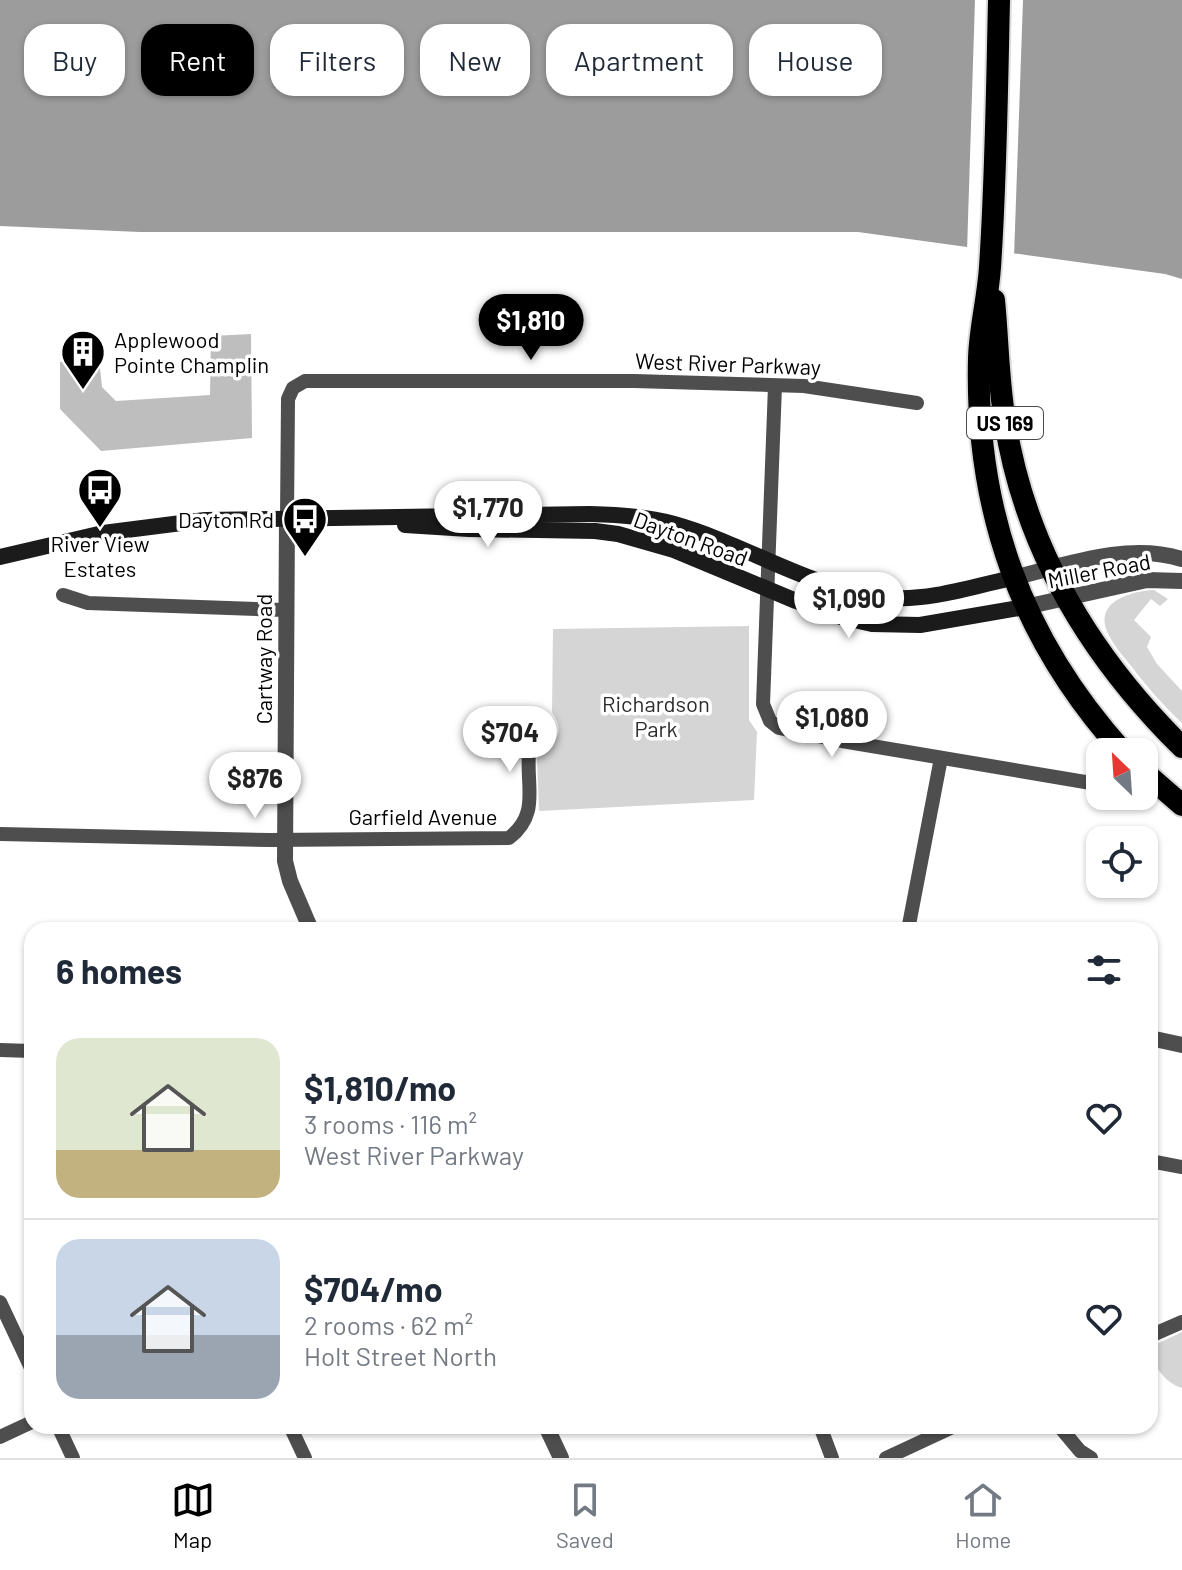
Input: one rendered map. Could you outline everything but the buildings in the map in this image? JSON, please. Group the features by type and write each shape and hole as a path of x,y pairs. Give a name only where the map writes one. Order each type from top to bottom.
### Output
{"highway":[{"name":"US 169","path":"999,0 990,271 981,332 981,425 994,513 1025,607 1056,664 1112,738"},
{"name":"US 169","path":"990,271 1005,423 1017,473 1051,569 1107,664 1182,747"},
{"path":"1158,784 1182,805"}],"main road":[{"name":"Dayton Road","path":"0,557 161,524 520,513 623,516 674,524 835,588 897,598 947,594 1013,578"},
{"name":"Dayton Road","path":"287,518 618,534 674,550 768,591 841,617 887,625 951,621 996,610 1025,607"}],"street":[{"name":"West River Parkway","path":"297,385 315,381 618,381 828,388 917,403"},
{"name":"Cartway Road","path":"297,385 288,399 285,861 308,922"},
{"path":"775,386 763,704 770,721 779,728 1086,782"},
{"name":"Miller Road","path":"1013,578 1117,555 1145,552 1182,559"},
{"name":"Miller Road","path":"1025,607 1147,580 1182,581"},
{"path":"63,595 88,603 285,610"},
{"name":"Garfield Avenue","path":"0,834 270,840 509,838 523,827 529,810 529,751 538,728"},
{"path":"910,922 941,758"},
{"path":"1158,1040 1182,1045"},
{"path":"0,1050 24,1051"},
{"path":"1158,1162 1182,1167"},
{"path":"0,1302 24,1353"},
{"path":"1158,1332 1182,1322"},
{"path":"0,1437 24,1426"},
{"path":"62,1434 73,1458"},
{"path":"294,1434 305,1458"},
{"path":"550,1434 561,1458"},
{"path":"823,1434 832,1458"},
{"path":"886,1458 938,1434"},
{"path":"1066,1434 1080,1451 1091,1458"}],"green space":[{"path":"1154,590 1168,599 1160,606 1151,599 1134,620 1151,637 1147,647 1157,664 1182,691 1182,723 1118,650 1107,631 1106,612 1111,605 1126,596"},
{"name":"Richardson Park","path":"749,626 749,720 757,732 754,800 539,811 537,758 556,738 559,728 552,712 553,629"},
{"path":"1182,1332 1182,1388 1170,1382 1158,1369 1158,1343"}],"shaded area":[{"path":"0,0 1182,0 1182,279 1165,274 858,232 140,232 0,226"}],"pier":[{"path":"975,0 1023,0 1014,257 967,251"}],"place":[{"name":"Applewood Pointe Champlin","path":"83,391"},
{"name":"River View Estates","path":"100,529"},
{"name":"Dayton Rd","path":"305,558"}]}
